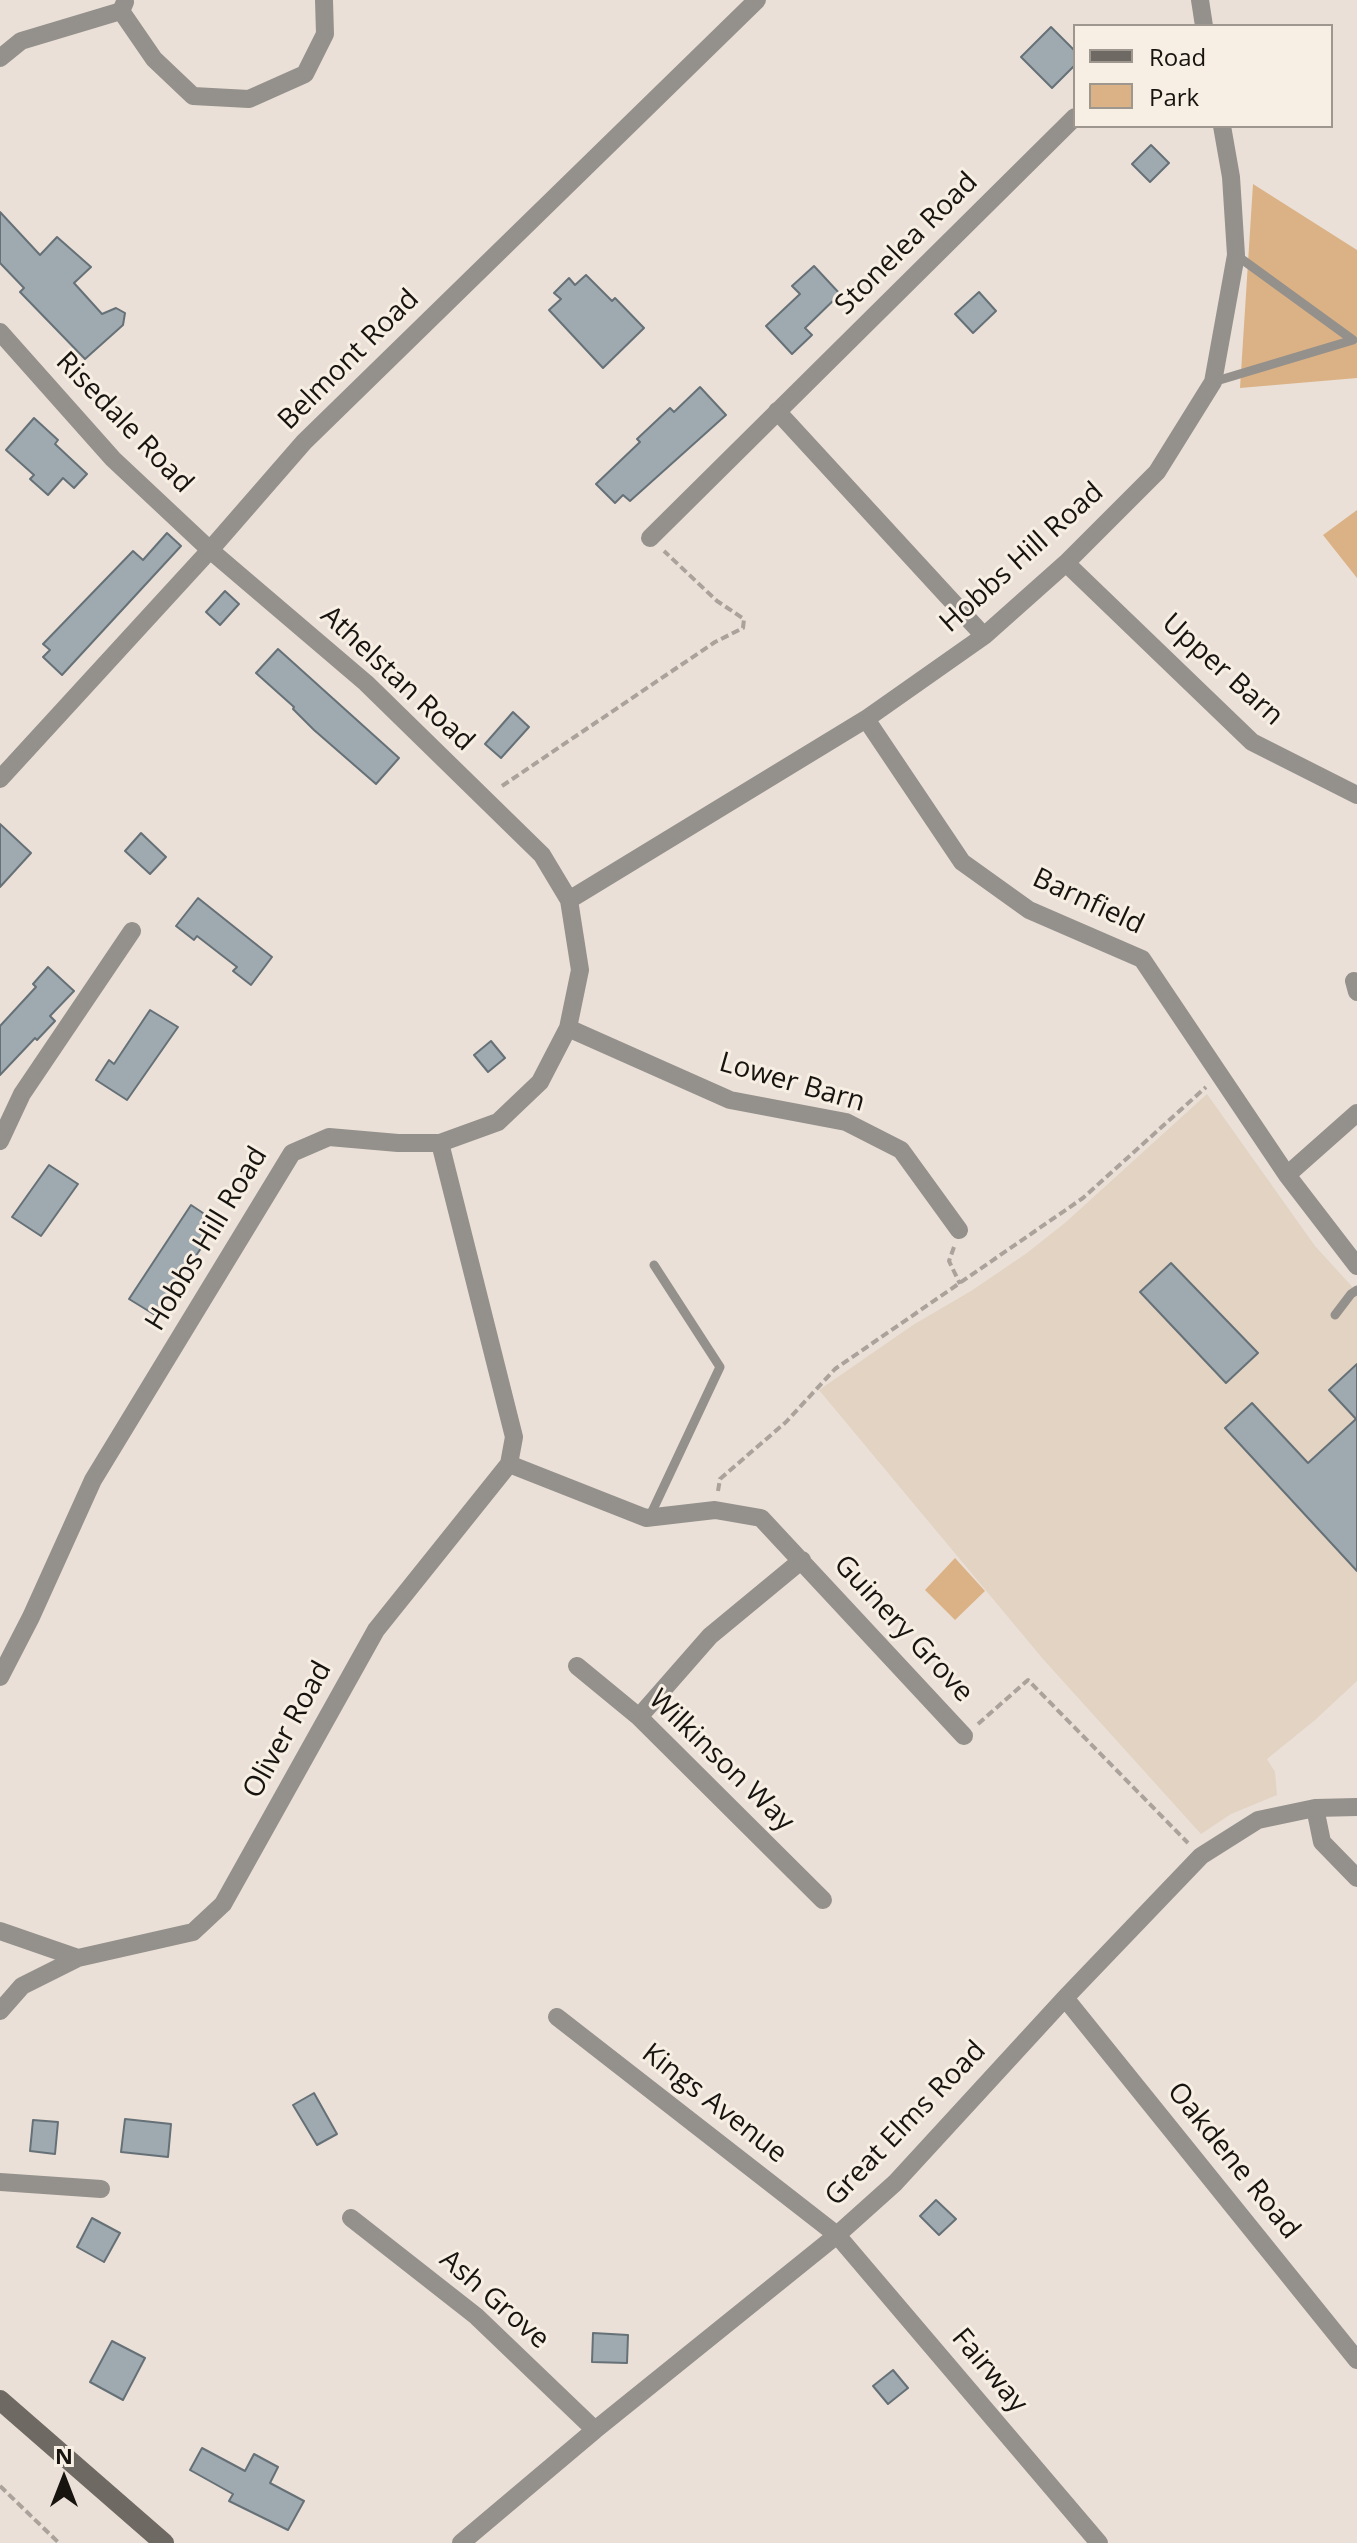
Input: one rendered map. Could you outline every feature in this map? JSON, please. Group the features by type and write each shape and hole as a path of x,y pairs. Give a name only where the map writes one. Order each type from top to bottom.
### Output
{"street":[{"path":"0,58 21,41 123,6 154,59 193,96 249,99 305,74 325,34 324,0"},
{"name":"Belmont Road","path":"0,779 210,550 304,442 757,0"},
{"path":"1200,0 1204,24"},
{"name":"Stonelea Road","path":"650,538 1073,119"},
{"name":"Hobbs Hill Road","path":"569,900 866,719 984,636 1066,563 1157,472 1213,382 1236,255 1231,177 1222,128"},
{"name":"Risedale Road","path":"0,332 113,459 210,550"},
{"path":"777,411 984,636"},
{"name":"Athelstan Road","path":"210,550 366,683 542,855"},
{"name":"Upper Barn","path":"1066,563 1252,742 1357,795"},
{"name":"Barnfield","path":"866,719 962,862 1029,910 1142,959 1287,1175 1357,1266"},
{"name":"Hobbs Hill Road","path":"0,1677 31,1617 93,1480 292,1153 329,1137 440,1143 498,1122 540,1082 568,1028 580,970 569,900 542,855"},
{"path":"0,1141 22,1094 132,931"},
{"name":"Lower Barn","path":"568,1028 730,1100 846,1122 901,1150 959,1230"},
{"path":"1287,1175 1357,1113"},
{"path":"440,1143 514,1437 509,1464 649,1518 715,1510"},
{"name":"Oliver Road","path":"0,2011 22,1986 78,1958 193,1932 223,1904 376,1630 509,1464"},
{"name":"Guinery Grove","path":"715,1510 761,1518 964,1736"},
{"name":"Guinery Grove","path":"639,1717 710,1636 802,1560"},
{"name":"Wilkinson Way","path":"577,1666 639,1717 823,1900"},
{"name":"Great Elms Road","path":"461,2543 595,2430 837,2235 895,2183 1201,1856 1258,1820 1315,1808 1357,1807"},
{"path":"1315,1808 1322,1842 1357,1878"},
{"path":"0,1931 78,1958"},
{"name":"Oakdene Road","path":"1065,1998 1357,2360"},
{"name":"Kings Avenue","path":"557,2017 837,2235"},
{"path":"0,2182 101,2189"},
{"name":"Ash Grove","path":"351,2218 476,2316 595,2430"},
{"name":"Fairway","path":"837,2235 1099,2543"},
{"path":"0,2400 164,2543"}],"lane":[{"path":"1213,382 1353,340 1236,255"},
{"path":"649,1518 720,1367 654,1265"},
{"path":"1335,1315 1357,1290"}],"path":[{"path":"483,799 715,642 743,628 744,619 717,601 650,538"},
{"path":"715,1510 720,1479 786,1422 835,1369 1083,1198 1219,1074"},
{"path":"959,1230 949,1261 960,1284"},
{"path":"964,1736 1028,1680 1201,1856"},
{"path":"0,2486 59,2543"}],"shaded area":[{"path":"1207,1094 1315,1246 1357,1292 1357,1681 1267,1759 1275,1772 1277,1795 1231,1814 1201,1834 1043,1659 819,1390 913,1325 1027,1253 1066,1222"}],"green space":[{"path":"1253,184 1357,250 1357,378 1240,388"},
{"path":"1357,510 1357,578 1323,535"},
{"path":"955,1558 985,1591 955,1620 925,1590"}],"building":[{"path":"1051,27 1073,49 1073,67 1052,88 1021,57"},
{"path":"1151,145 1169,163 1150,182 1132,164"},
{"path":"0,212 40,255 57,237 91,267 74,283 102,314 116,308 125,313 123,325 85,359 20,292 24,288 0,263"},
{"path":"814,266 840,294 805,328 812,335 792,354 766,326 800,294 792,286"},
{"path":"586,275 612,301 615,298 644,328 603,368 549,310 561,299 554,293 569,278 575,285"},
{"path":"979,292 996,311 973,333 955,314"},
{"path":"700,387 726,415 630,501 623,495 615,503 596,484 670,408 674,412"},
{"path":"34,418 58,440 55,444 87,474 74,488 63,478 48,495 30,479 34,475 6,450"},
{"path":"167,533 181,546 62,675 43,657 50,650 43,644 133,551 143,560"},
{"path":"225,591 239,604 220,625 206,612"},
{"path":"278,649 399,758 376,784 314,730 256,673"},
{"path":"513,712 529,727 501,758 485,744"},
{"path":"0,824 31,853 0,887"},
{"path":"141,833 166,857 150,874 125,851"},
{"path":"198,898 272,957 251,985 233,971 237,967 197,936 194,940 176,926"},
{"path":"48,967 74,991 50,1016 55,1021 0,1075 0,1026 36,987 33,984"},
{"path":"150,1010 178,1027 127,1100 96,1080 109,1060 114,1064"},
{"path":"491,1041 505,1058 488,1072 474,1055"},
{"path":"49,1165 78,1184 41,1236 12,1217"},
{"path":"191,1205 218,1223 189,1266 187,1264 155,1315 129,1299"},
{"path":"1171,1263 1258,1353 1226,1383 1140,1292"},
{"path":"1357,1364 1357,1571 1225,1428 1252,1403 1308,1463 1356,1419 1329,1390"},
{"path":"314,2093 337,2134 317,2145 293,2105"},
{"path":"125,2119 171,2124 168,2157 121,2152"},
{"path":"33,2120 58,2122 55,2154 30,2151"},
{"path":"936,2200 956,2219 939,2235 920,2216"},
{"path":"92,2218 120,2233 104,2262 77,2247"},
{"path":"593,2333 628,2335 627,2363 592,2362"},
{"path":"112,2341 145,2358 123,2400 90,2382"},
{"path":"893,2370 908,2388 888,2404 873,2386"},
{"path":"202,2448 245,2471 254,2454 278,2467 270,2483 304,2501 288,2530 229,2501 233,2494 190,2470"}]}
